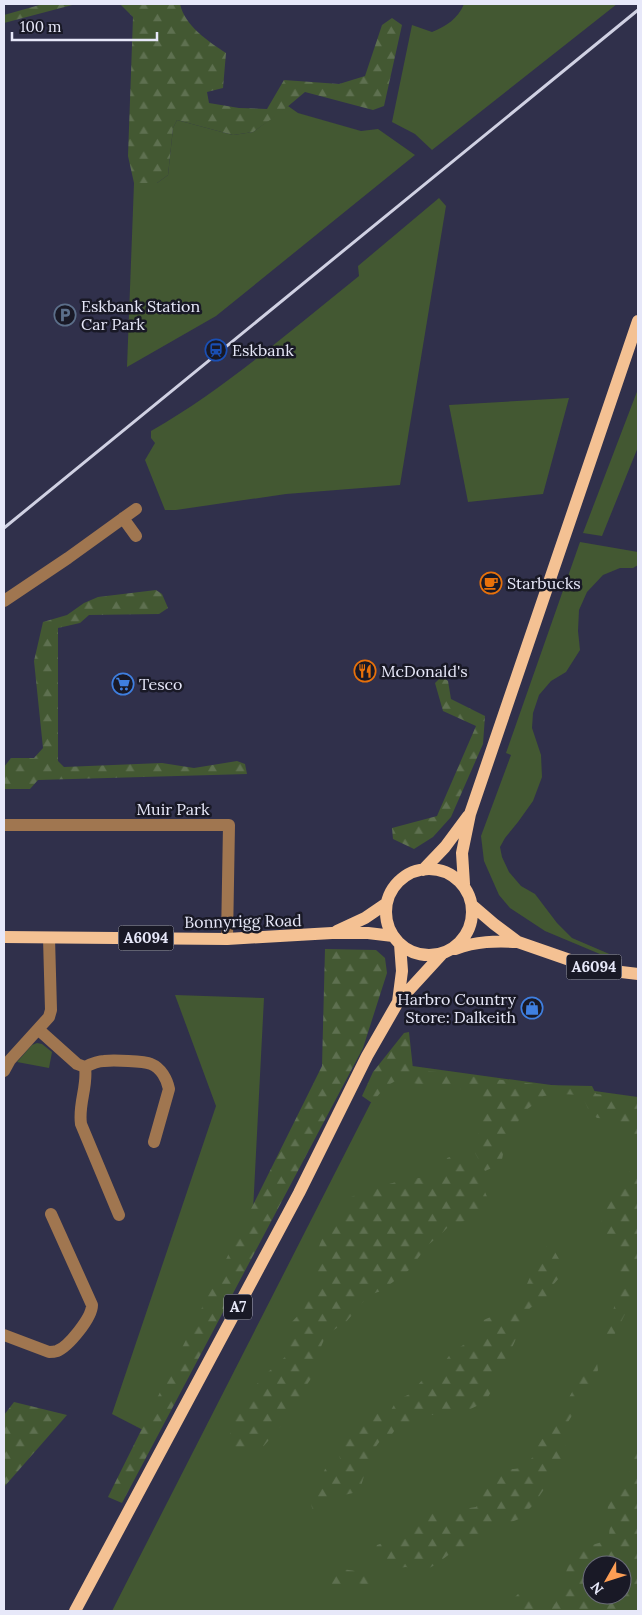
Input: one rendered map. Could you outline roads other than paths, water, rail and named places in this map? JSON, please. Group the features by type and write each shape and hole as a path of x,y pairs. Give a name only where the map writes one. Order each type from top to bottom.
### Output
{"main road":[{"path":"464,884 451,875 439,871 423,870 410,873 400,880 391,890 387,903 386,920 396,940 417,954 426,956 447,952 461,943 468,931 473,906 464,884 462,853 470,814 638,321"},
{"path":"423,870 445,847 470,814"},
{"name":"Bonnyrigg Road","path":"332,933 365,918 387,903"},
{"name":"A6094","path":"473,906 518,942"},
{"name":"Bonnyrigg Road","path":"4,937 227,939 332,933 368,933 396,940"},
{"name":"A7","path":"396,940 402,971 398,1002"},
{"name":"A6094","path":"447,952 469,944 486,941 518,942 590,967 638,974"},
{"name":"A7","path":"75,1611 299,1193 367,1056 398,1002 447,952"}],"street":[{"path":"4,601 136,509"},
{"path":"123,518 136,536"},
{"name":"Muir Park","path":"4,825 229,825 227,939"},
{"path":"4,1071 10,1060 50,1017 49,938"},
{"path":"39,1030 77,1064 86,1067 104,1061 145,1063 153,1065 162,1073 169,1089 154,1142"},
{"path":"86,1067 87,1076 80,1109 81,1124 118,1215"},
{"path":"4,1335 49,1352 56,1351 66,1346 90,1316 92,1305 58,1220"}],"railway":[{"path":"4,528 638,10"}],"place":[{"name":"Eskbank Station Car Park","path":"65,315"},
{"name":"Eskbank","path":"216,350"},
{"name":"Starbucks","path":"491,583"},
{"name":"McDonald's","path":"365,671"},
{"name":"Tesco","path":"123,684"},
{"name":"Harbro Country Store: Dalkeith","path":"532,1008"}]}
